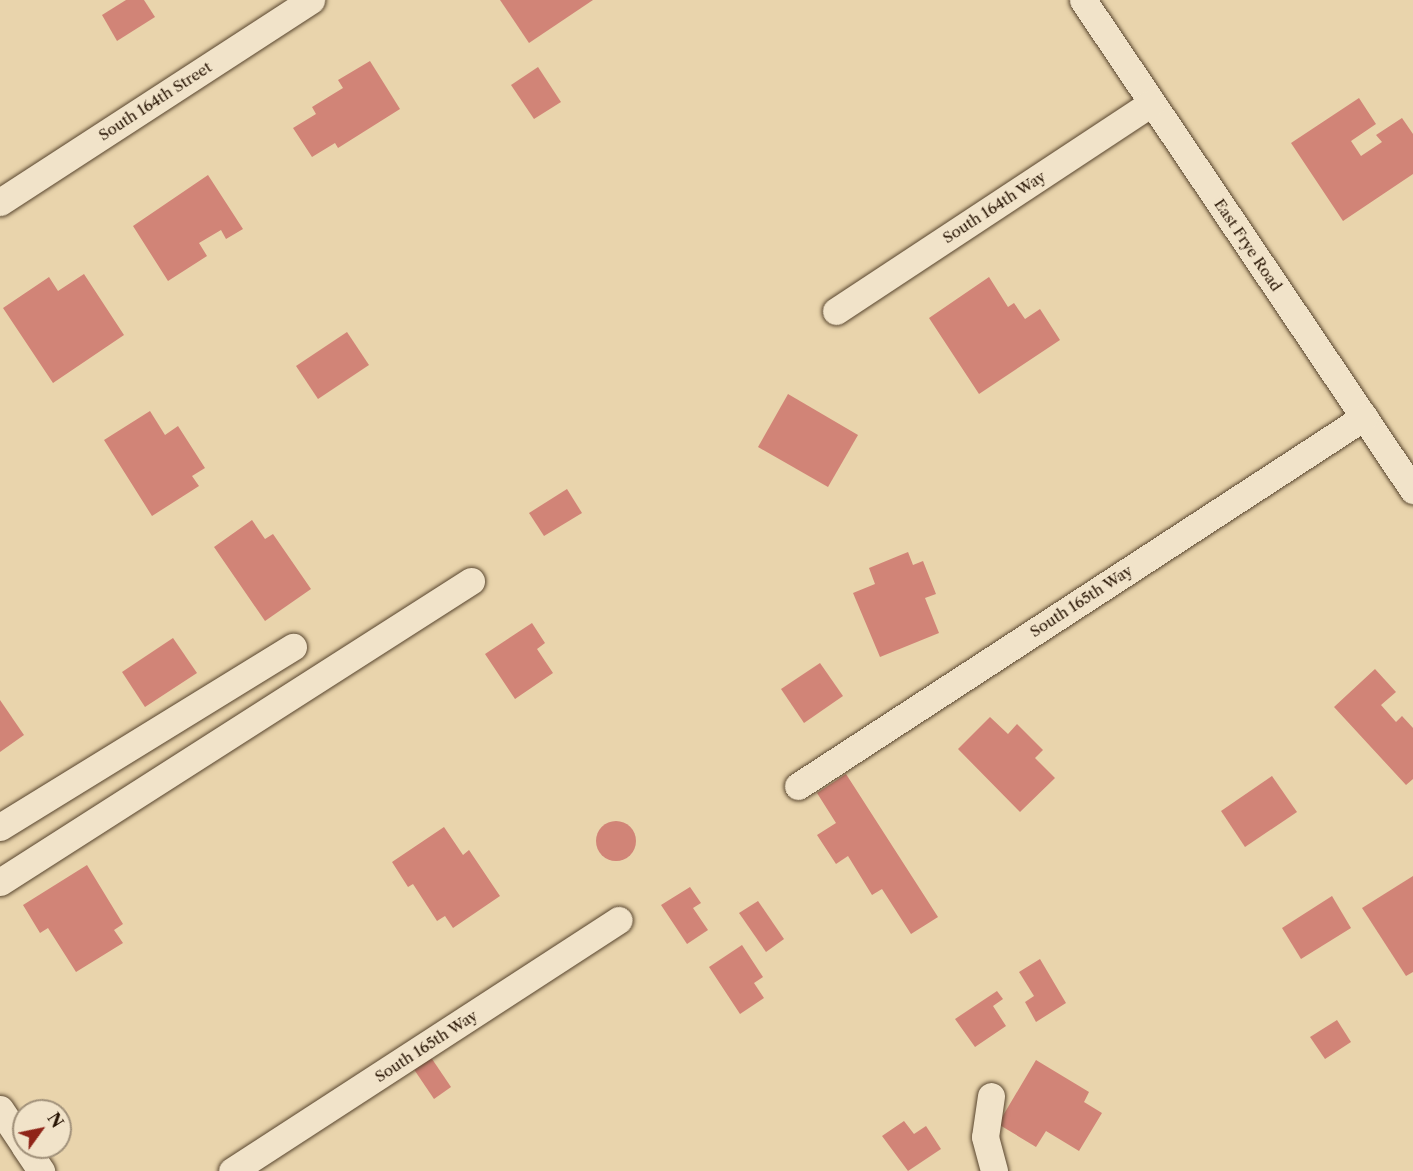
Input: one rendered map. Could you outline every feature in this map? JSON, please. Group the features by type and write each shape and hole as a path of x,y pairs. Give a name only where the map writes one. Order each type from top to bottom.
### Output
{"street":[{"name":"South 164th Street","path":"0,202 311,0"},
{"name":"East Frye Road","path":"1083,0 1413,490"},
{"name":"South 164th Way","path":"836,310 1152,104"},
{"name":"South 165th Way","path":"798,786 1364,417"},
{"path":"0,882 471,581"},
{"path":"0,827 293,647"},
{"name":"South 165th Way","path":"232,1171 619,920"},
{"path":"991,1096 985,1137 994,1171"},
{"path":"0,1109 12,1127"}],"building":[{"path":"126,0 144,0 155,17 117,41 102,15"},
{"path":"500,0 593,0 529,43"},
{"path":"370,61 400,109 338,148 335,143 312,157 293,128 316,114 312,107 343,88 338,80"},
{"path":"538,67 561,102 534,119 511,85"},
{"path":"1359,98 1376,124 1351,141 1361,156 1382,142 1376,135 1402,118 1413,134 1413,174 1343,221 1291,143"},
{"path":"208,175 243,229 226,239 221,230 199,243 207,256 168,281 133,226"},
{"path":"84,274 124,335 53,383 3,308 49,277 58,291"},
{"path":"989,277 1008,307 1014,303 1025,319 1040,309 1060,340 979,394 929,318"},
{"path":"347,332 369,365 318,399 296,366"},
{"path":"788,394 858,435 828,487 758,447"},
{"path":"150,411 165,435 178,426 205,468 192,476 199,486 152,516 104,440"},
{"path":"567,489 582,513 544,536 529,513"},
{"path":"252,520 265,539 273,534 311,589 265,621 214,547"},
{"path":"908,552 913,565 923,561 936,594 925,598 939,633 880,657 853,593 875,584 869,568"},
{"path":"532,623 545,643 537,649 553,673 515,699 485,654"},
{"path":"173,638 197,673 145,707 122,672"},
{"path":"820,663 843,696 804,723 781,689"},
{"path":"1375,669 1396,692 1381,705 1396,722 1402,716 1413,728 1413,779 1406,785 1334,707"},
{"path":"0,700 24,735 0,752"},
{"path":"990,717 1008,734 1017,724 1043,750 1035,758 1055,778 1020,812 958,749"},
{"path":"846,774 938,917 911,934 882,889 872,895 848,856 836,864 817,835 836,823 817,793"},
{"path":"1272,776 1297,812 1245,847 1221,811"},
{"path":"616,821 630,827 636,841 630,855 616,861 602,855 596,841 602,827"},
{"path":"444,827 463,855 469,850 500,896 453,928 445,916 437,921 413,884 408,887 392,862"},
{"path":"87,865 123,924 114,930 123,943 76,972 48,928 40,933 23,905"},
{"path":"1413,876 1413,972 1406,976 1362,908"},
{"path":"690,887 701,903 693,908 708,930 687,944 661,905"},
{"path":"1332,896 1351,928 1301,959 1282,928"},
{"path":"758,901 784,939 766,952 739,913"},
{"path":"742,945 763,977 754,983 764,998 740,1014 709,967"},
{"path":"1040,959 1066,1003 1036,1022 1025,1002 1034,996 1019,972"},
{"path":"997,991 1003,999 993,1006 1006,1026 975,1047 955,1019"},
{"path":"1337,1020 1351,1042 1325,1059 1310,1037"},
{"path":"428,1053 451,1087 434,1099 411,1065"},
{"path":"1036,1060 1089,1092 1084,1102 1102,1113 1079,1151 1046,1131 1036,1147 998,1124"},
{"path":"904,1121 914,1134 926,1126 941,1149 908,1171 882,1136"}]}
